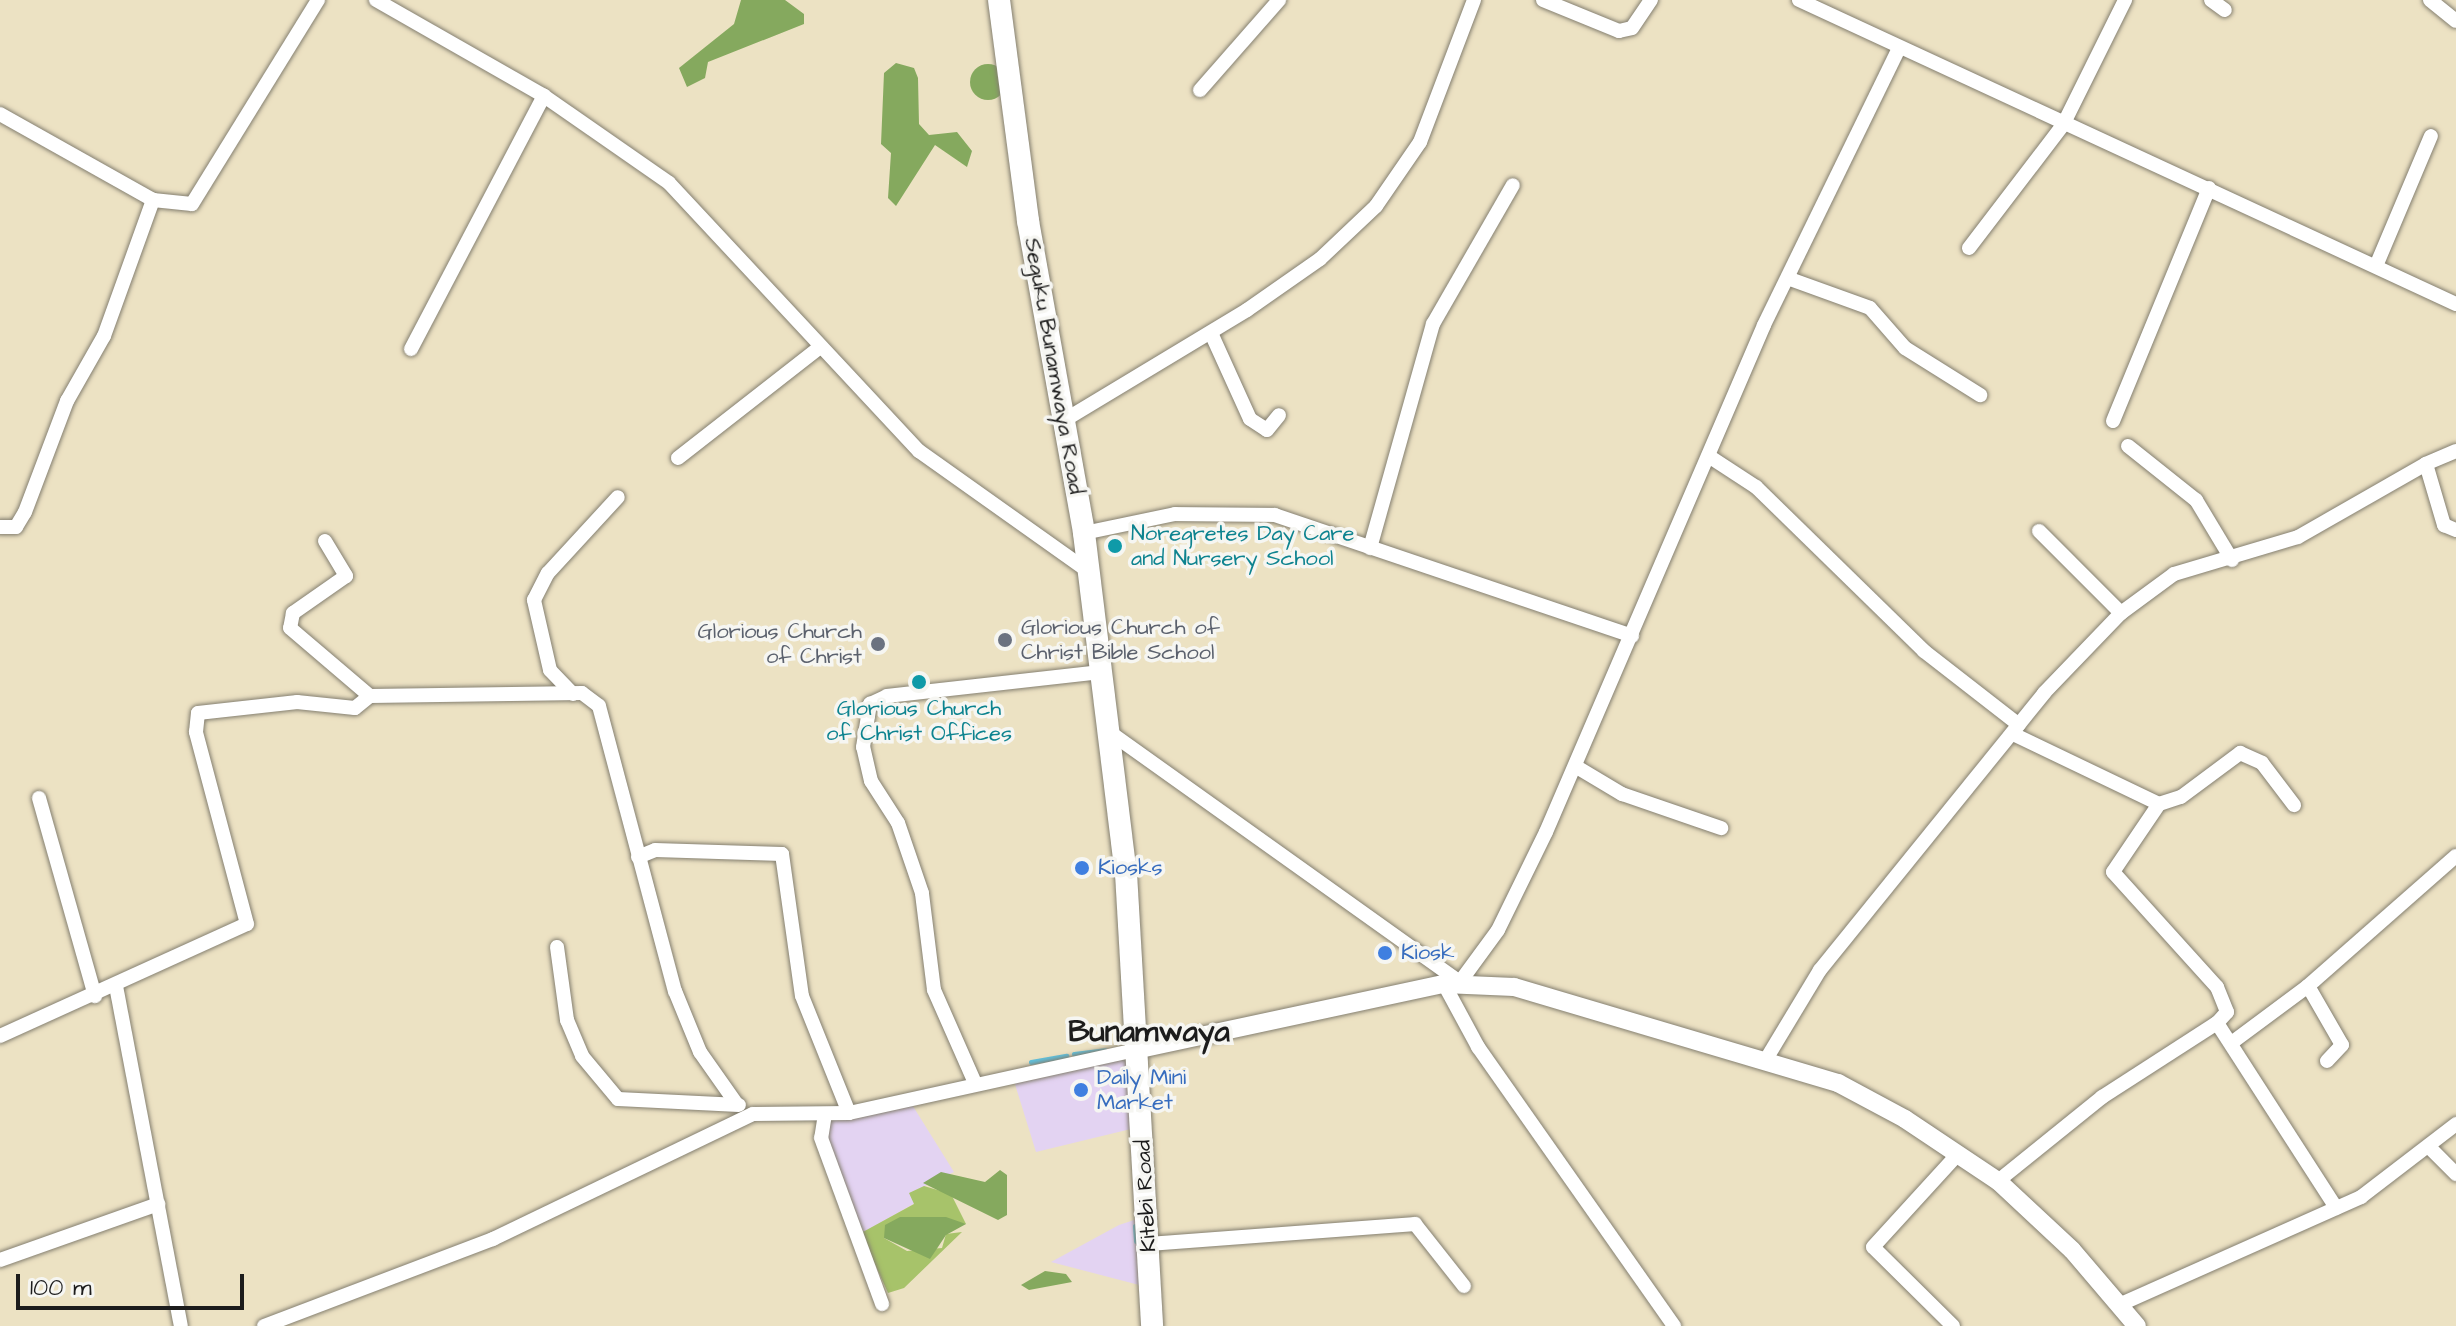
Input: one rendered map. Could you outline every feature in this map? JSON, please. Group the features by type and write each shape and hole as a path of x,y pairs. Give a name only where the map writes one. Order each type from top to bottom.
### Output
{"main road":[{"name":"Seguku Bunamwaya Road","path":"999,0 1063,421 1084,533 1108,731"},
{"name":"Kitebi Road","path":"1108,731 1140,1049 1152,1326"}],"street":[{"path":"0,114 153,200 192,204 318,0"},
{"path":"376,0 544,96 669,183 919,451 1089,572"},
{"path":"1200,90 1279,0"},
{"path":"1063,421 1211,333 1320,259 1376,206 1420,142 1474,0"},
{"path":"1543,0 1619,31 1632,28 1651,0"},
{"path":"1799,0 2063,125 2209,188 2456,304"},
{"path":"1969,248 2063,125 2125,0"},
{"path":"2211,0 2225,10"},
{"path":"2430,0 2456,21"},
{"path":"1452,983 1498,930 1575,766 1790,279 1899,48"},
{"path":"411,349 544,96"},
{"path":"2376,266 2431,136"},
{"path":"1370,548 1433,324 1513,185"},
{"path":"2113,421 2209,188"},
{"path":"0,527 16,527 25,512 67,401 104,336 153,200"},
{"path":"1790,279 1870,308 1905,348 1980,395"},
{"path":"1211,333 1250,419 1267,430 1279,415"},
{"path":"678,458 820,347"},
{"path":"2128,446 2196,500 2232,560"},
{"path":"1765,1061 1820,970 2016,729 2121,613 2174,574 2232,560 2298,537 2426,464 2456,451"},
{"path":"1710,457 1756,487 1924,651 2016,729 2159,804"},
{"path":"2426,464 2444,525 2456,530"},
{"path":"573,694 550,670 534,600 548,573 618,497"},
{"path":"1084,533 1234,510 1275,515 1632,636"},
{"path":"2039,531 2121,613"},
{"path":"325,541 346,576 293,613 290,628 370,696"},
{"path":"975,1083 934,990 922,893 898,823 871,781 863,747 870,704 887,696 1101,672"},
{"path":"0,1036 95,996 247,924 196,732 198,713 297,702 355,708 370,696 592,695 599,706 675,991 700,1052 736,1103 753,1114"},
{"path":"1108,731 1452,983 1478,1047 1674,1326"},
{"path":"1998,1181 2102,1097 2217,1023 2227,1012 2217,987 2113,872 2159,804 2181,797 2240,753 2262,763 2294,805"},
{"path":"1575,766 1622,794 1721,828"},
{"path":"39,798 95,996"},
{"path":"638,857 655,850 780,851 802,996 849,1113"},
{"path":"2234,1041 2308,986 2456,856"},
{"path":"557,947 567,1020 582,1056 618,1099 736,1103"},
{"path":"264,1326 493,1239 753,1114 849,1113 975,1083 1452,983 1514,987 1838,1083 1998,1181 2121,1304 2137,1326"},
{"path":"116,986 181,1326"},
{"path":"2308,986 2342,1045 2327,1061"},
{"path":"2217,1023 2234,1041 2336,1208"},
{"path":"825,1114 821,1138 882,1304"},
{"path":"2121,1304 2336,1208 2430,1148 2456,1124"},
{"path":"2430,1148 2456,1174"},
{"path":"1953,1326 1873,1247 1958,1154"},
{"path":"0,1260 158,1204"},
{"path":"1149,1244 1415,1224 1464,1286"}],"shaded area":[{"path":"1128,1058 1135,1128 1036,1152 1014,1081"},
{"path":"911,1103 954,1172 910,1193 915,1203 857,1236 828,1148 827,1121"},
{"path":"1137,1219 1143,1286 1051,1262 1119,1225"}],"green space":[{"path":"741,0 785,0 804,14 804,24 708,62 705,78 687,87 679,68 734,24"},
{"path":"896,63 914,68 918,78 919,124 929,135 957,132 972,151 967,167 935,145 896,206 888,198 891,153 881,144 884,73"},
{"path":"988,64 1000,70 1006,82 1000,94 988,100 976,94 970,82 976,70"},
{"path":"1000,1170 1007,1175 1007,1215 998,1220 923,1183 941,1172 985,1182"},
{"path":"924,1186 951,1194 966,1224 901,1217 884,1238 907,1251 942,1248 946,1234 962,1232 904,1288 888,1293 861,1233 914,1204 909,1193"},
{"path":"900,1217 946,1217 966,1224 946,1235 930,1259 884,1238 885,1225"},
{"path":"1045,1271 1066,1274 1072,1282 1029,1290 1021,1285"}],"waterway":[{"path":"1074,1054 1105,1050"},
{"path":"1031,1062 1066,1056"},
{"path":"1135,1226 1136,1241"}],"place":[{"name":"Noregretes Day Care and Nursery School","path":"1115,546"},
{"name":"Glorious Church of Christ Bible School","path":"1005,640"},
{"name":"Glorious Church of Christ","path":"878,644"},
{"name":"Glorious Church of Christ Offices","path":"919,682"},
{"name":"Kiosks","path":"1082,868"},
{"name":"Kiosk","path":"1385,953"},
{"name":"Daily Mini Market","path":"1081,1090"}],"district":[{"name":"Bunamwaya","path":"1149,1032"}]}
